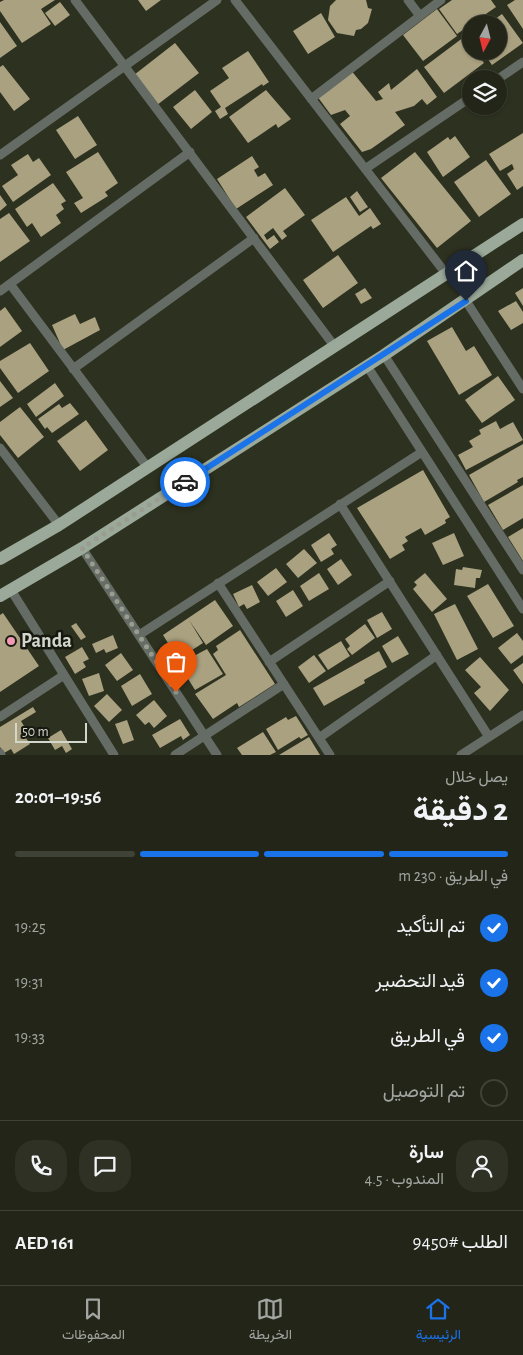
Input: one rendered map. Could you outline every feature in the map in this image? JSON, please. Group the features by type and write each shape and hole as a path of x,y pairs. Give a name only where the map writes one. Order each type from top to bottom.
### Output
{"main road":[{"path":"0,559 60,525 523,224"},
{"path":"5,593 82,548 367,366 466,301 523,260"}],"street":[{"path":"75,0 335,347"},
{"path":"0,154 217,0"},
{"path":"235,0 447,275"},
{"path":"408,0 420,16"},
{"path":"311,99 441,0"},
{"path":"507,73 523,62"},
{"path":"365,169 462,103"},
{"path":"0,291 190,152"},
{"path":"73,369 254,238"},
{"path":"10,284 148,468"},
{"path":"466,301 523,389"},
{"path":"384,355 523,570"},
{"path":"367,366 523,609"},
{"path":"0,448 60,525"},
{"path":"139,635 422,452"},
{"path":"340,504 489,737"},
{"path":"82,548 217,755"},
{"path":"269,662 390,581"},
{"path":"218,584 330,755"},
{"path":"5,593 64,675 114,755"},
{"path":"319,738 437,656"},
{"path":"0,717 64,675"},
{"path":"175,755 284,684"},
{"path":"461,755 523,714"}],"building":[{"path":"4,0 55,0 41,9 51,24 22,43 0,11 0,2"},
{"path":"138,0 161,0 146,11"},
{"path":"336,0 366,0 368,8 372,9 368,23 361,29 356,30 354,36 337,33 328,20 330,6"},
{"path":"452,0 491,0 496,7 484,15 462,15 462,31 457,34 439,9"},
{"path":"515,0 523,0 523,29 507,5"},
{"path":"60,2 70,15 55,26 45,13"},
{"path":"437,9 457,36 423,61 403,35"},
{"path":"321,13 335,37 308,54 293,31"},
{"path":"0,22 17,46 0,58"},
{"path":"508,22 523,43 508,54"},
{"path":"462,38 462,60 482,60 484,63 475,70 462,70 462,80 444,93 424,67"},
{"path":"175,43 199,73 157,105 134,75"},
{"path":"248,51 269,82 263,86 262,84 225,108 228,114 220,119 215,111 221,107 210,91 229,78 222,68"},
{"path":"488,60 499,60 492,65"},
{"path":"3,65 30,99 14,111 0,92 0,67"},
{"path":"350,69 376,101 383,99 378,92 389,83 391,90 417,69 437,97 427,105 422,99 414,106 395,112 405,125 371,149 362,152 340,124 350,116 345,110 331,115 317,96"},
{"path":"195,90 212,112 191,129 173,107"},
{"path":"266,90 291,119 278,128 276,124 248,143 229,117"},
{"path":"78,116 97,145 75,159 56,130"},
{"path":"523,133 523,186 517,190 507,174 514,169 512,164 500,171 489,154"},
{"path":"455,136 470,157 443,177 427,152 448,137 450,140"},
{"path":"98,152 118,183 105,192 108,196 81,213 74,203 83,198 66,172"},
{"path":"415,152 471,221 437,248 381,178"},
{"path":"28,154 33,162 39,158 51,175 13,202 2,186 18,175 11,165"},
{"path":"252,156 259,167 254,170 258,177 265,173 273,185 236,209 217,179"},
{"path":"486,160 511,194 479,217 454,182"},
{"path":"53,183 66,201 61,204 64,209 56,215 61,223 41,237 32,223 27,227 15,209"},
{"path":"285,188 305,215 283,231 287,236 282,240 273,228 264,235 267,240 274,235 279,242 270,249 246,217"},
{"path":"357,191 368,207 360,212 350,197"},
{"path":"0,195 7,205 0,211"},
{"path":"346,197 359,216 370,208 381,224 373,229 371,226 333,252 311,220"},
{"path":"9,213 30,241 0,262 0,219"},
{"path":"338,255 358,283 323,308 303,280"},
{"path":"365,288 372,298 361,304 355,294"},
{"path":"523,288 523,306 515,293"},
{"path":"516,301 523,312 523,323 511,330 498,311"},
{"path":"5,307 22,331 0,347 0,311"},
{"path":"75,314 80,324 95,317 100,330 63,350 52,325"},
{"path":"452,327 466,351 474,346 492,375 459,395 427,341"},
{"path":"30,343 49,371 18,393 0,368 0,361"},
{"path":"498,376 515,400 482,423 465,400"},
{"path":"0,381 13,398 0,407"},
{"path":"55,383 64,396 36,417 27,404"},
{"path":"70,403 79,414 52,433 47,427 45,429 38,419 59,404 62,408"},
{"path":"20,407 44,437 18,458 0,435 0,422"},
{"path":"86,420 108,450 80,471 57,441"},
{"path":"496,421 500,429 513,422 523,440 466,470 458,455 473,447 469,441 481,434 479,430"},
{"path":"523,444 523,477 517,480 518,482 484,502 469,475"},
{"path":"423,470 450,517 445,520 446,523 425,535 421,528 405,537 408,541 402,545 405,550 390,559 357,508"},
{"path":"523,485 523,518 503,530 488,505"},
{"path":"523,528 523,561 508,537"},
{"path":"329,533 337,545 331,549 334,554 321,562 311,545"},
{"path":"454,533 464,556 443,565 432,543"},
{"path":"304,549 317,563 298,578 286,564"},
{"path":"341,559 352,575 338,585 327,569"},
{"path":"463,567 482,570 480,578 476,578 475,588 454,585 456,569 462,570"},
{"path":"276,568 287,582 268,596 257,582"},
{"path":"319,573 329,589 309,601 300,586"},
{"path":"425,573 447,599 432,612 413,589 417,585 414,582"},
{"path":"488,584 514,626 493,638 467,596"},
{"path":"252,585 260,602 247,609 244,604 239,607 233,594"},
{"path":"293,590 303,606 286,617 276,601"},
{"path":"215,600 233,626 206,645 189,620 203,643 178,659 163,635"},
{"path":"455,604 478,649 457,660 434,614"},
{"path":"382,612 392,629 377,638 367,620"},
{"name":"Panda","path":"3,613 39,666 0,692 0,615"},
{"path":"76,623 86,637 81,640 71,626"},
{"path":"365,624 375,638 352,655 347,649 350,646 345,639"},
{"path":"240,630 275,684 239,707 237,703 213,719 195,694 226,675 213,654 218,650 216,646"},
{"path":"517,633 523,641 523,655 511,664 498,648"},
{"path":"113,635 118,648 106,653 104,649 96,653 92,644"},
{"path":"398,636 409,654 392,663 382,646"},
{"path":"341,641 350,656 328,670 318,655"},
{"path":"82,647 89,659 83,662 86,667 75,674 65,657"},
{"path":"207,649 223,674 195,690 179,664"},
{"path":"379,651 387,667 364,680 365,683 324,706 313,688"},
{"path":"121,653 133,670 117,681 105,665"},
{"path":"314,655 326,671 309,683 298,667"},
{"path":"480,657 509,690 490,711 474,693 481,687 465,670"},
{"path":"523,663 523,684 513,670"},
{"path":"99,673 104,691 89,696 82,679"},
{"path":"140,674 152,694 132,706 121,686"},
{"path":"107,694 122,710 109,722 94,706"},
{"path":"154,700 167,716 154,728 149,722 145,725 136,715"},
{"path":"33,707 36,712 21,721 30,736 26,738 30,744 14,754 11,749 4,753 0,747 0,727"},
{"path":"296,716 308,735 301,739 299,737 278,750 266,729 286,717 288,720"},
{"path":"180,719 190,735 183,740 181,736 160,748 152,735"},
{"path":"127,720 134,740 123,744 115,724"},
{"path":"61,730 72,749 66,753 62,746 55,750 48,738"},
{"path":"263,732 276,752 270,755 242,755 237,748"},
{"path":"309,737 320,755 279,755"}],"way so far":[{"path":"176,692 82,548 185,482"}],"place":[{"name":"Panda","path":"11,641"}],"route":[{"path":"185,482 466,301"}]}
